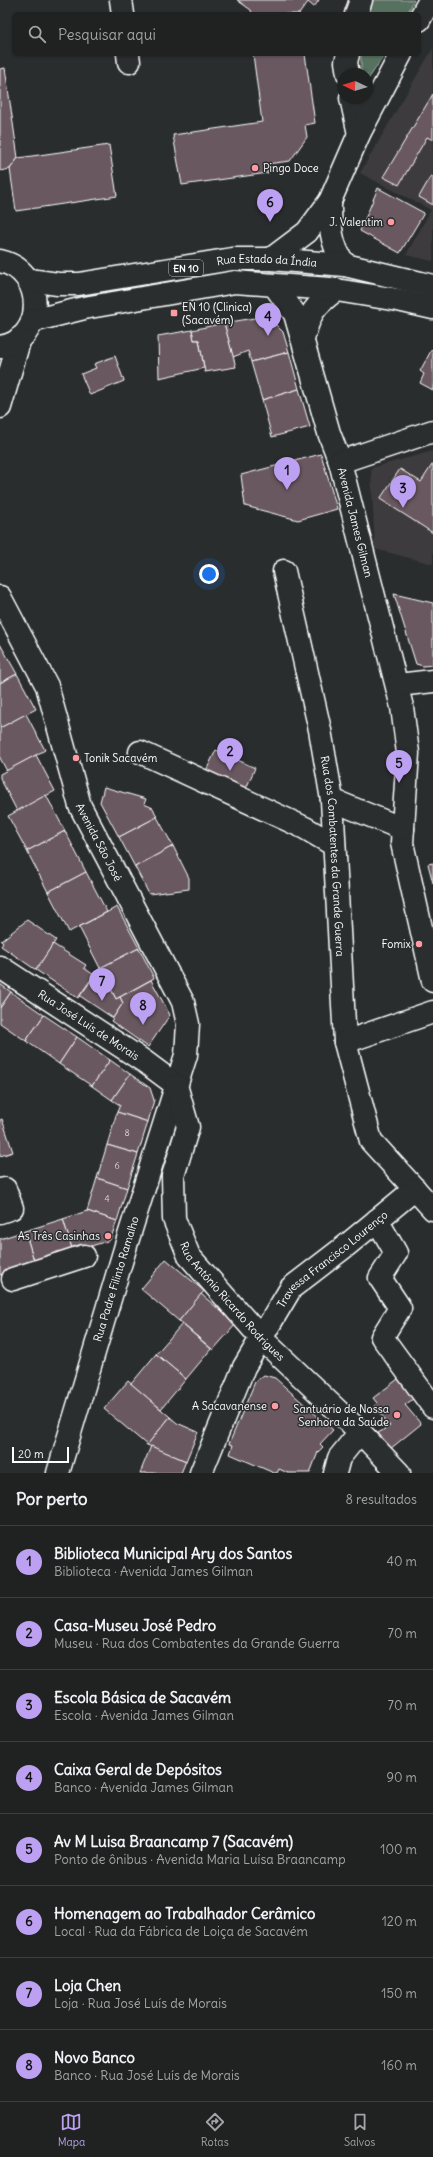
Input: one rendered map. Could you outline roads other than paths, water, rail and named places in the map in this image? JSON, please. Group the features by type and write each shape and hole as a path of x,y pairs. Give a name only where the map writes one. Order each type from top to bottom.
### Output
{"street":[{"path":"121,0 123,12"},
{"path":"357,12 360,0"},
{"path":"421,16 430,0"},
{"path":"347,68 346,62 348,56"},
{"path":"270,259 307,232 330,201 359,134 400,56"},
{"path":"352,104 359,134"},
{"path":"330,201 332,238 337,254 345,265"},
{"name":"Rua Estado da Índia","path":"29,280 58,284 79,284 232,260 270,259 345,265 433,286"},
{"path":"0,262 14,266 29,280 35,297 35,310 26,329 0,406"},
{"name":"Rua Estado da Índia","path":"26,329 84,308 235,282 336,290 398,300 433,308"},
{"name":"Avenida James Gilman","path":"274,285 295,314 329,433 340,462 398,685 408,753 402,843 433,981"},
{"path":"303,340 310,315 324,299 336,290"},
{"name":"EN 10","path":"0,347 6,346 26,329"},
{"path":"340,462 433,431"},
{"name":"Rua dos Combatentes da Grande Guerra","path":"284,571 320,730 332,800 345,1042 371,1141 426,1196"},
{"name":"Avenida São José","path":"0,597 48,686 80,806 183,1002 188,1024 186,1055 176,1085"},
{"path":"398,685 433,681"},
{"path":"140,752 305,828 334,845"},
{"path":"332,800 403,829"},
{"name":"Rua José Luís de Morais","path":"0,967 145,1062 176,1085"},
{"path":"345,1042 433,1012"},
{"name":"Rua António Ricardo Rodrigues","path":"176,1085 188,1127 173,1176 174,1219 189,1256 262,1339 360,1432 399,1473"},
{"name":"Rua Padre Filinto Ramalho","path":"58,1473 176,1085"},
{"path":"0,1190 5,1189 12,1208 0,1212"},
{"name":"Travessa Francisco Lourenço","path":"204,1472 244,1367 291,1288 377,1220 426,1196"},
{"path":"377,1220 396,1254 380,1278 400,1308 382,1337 433,1407"},
{"path":"13,1278 84,1256"},
{"path":"335,1473 339,1458 360,1432"}],"place":[{"name":"Pingo Doce","path":"255,168"},
{"name":"Homenagem ao Trabalhador Cerâmico","path":"270,222"},
{"name":"J. Valentim","path":"391,222"},
{"name":"EN 10 (Clinica) (Sacavém)","path":"174,313"},
{"name":"Caixa Geral de Depósitos","path":"268,336"},
{"name":"Biblioteca Municipal Ary dos Santos","path":"287,490"},
{"name":"Escola Básica de Sacavém","path":"403,508"},
{"name":"Tonik Sacavém","path":"76,758"},
{"name":"Casa-Museu José Pedro","path":"230,771"},
{"name":"Av M Luisa Braancamp 7 (Sacavém)","path":"399,783"},
{"name":"Fomix","path":"419,944"},
{"name":"Loja Chen","path":"102,1001"},
{"name":"Novo Banco","path":"143,1025"},
{"name":"As Três Casinhas","path":"108,1236"},
{"name":"A Sacavanense","path":"275,1406"},
{"name":"Santuário de Nossa Senhora da Saúde","path":"397,1415"}]}
